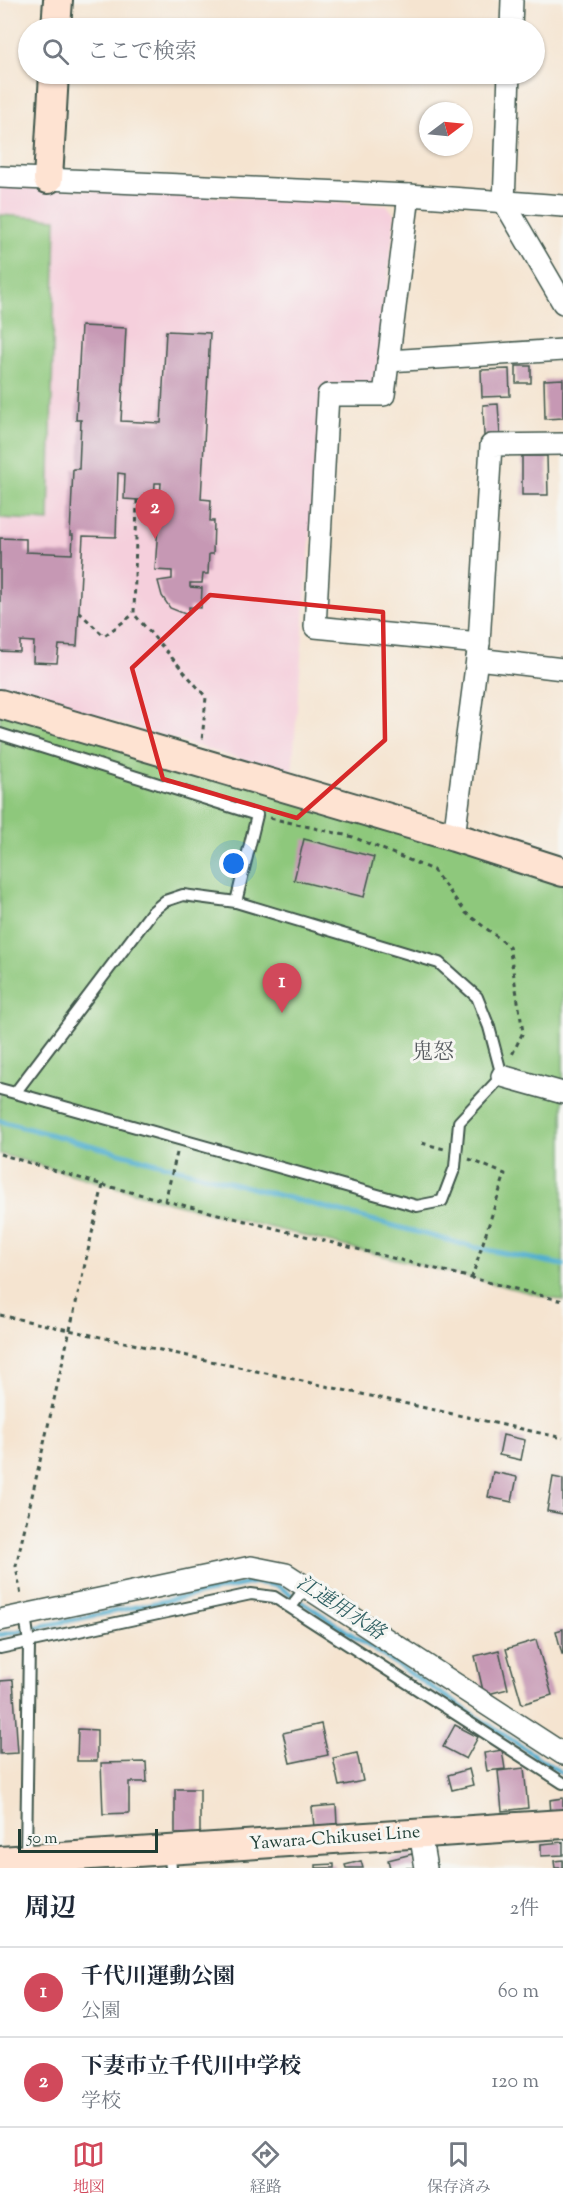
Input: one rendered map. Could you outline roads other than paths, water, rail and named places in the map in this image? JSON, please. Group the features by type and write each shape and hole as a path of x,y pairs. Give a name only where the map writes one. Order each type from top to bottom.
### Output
{"street":[{"path":"57,18 58,0"},
{"path":"512,18 513,0"},
{"path":"48,179 53,84"},
{"path":"509,84 504,202 563,303"},
{"path":"0,177 409,195 563,207"},
{"path":"409,195 384,395 328,395 315,627 478,651 563,669"},
{"path":"388,361 563,350"},
{"path":"454,837 478,651 490,444 563,444"},
{"path":"0,704 454,837 563,872"},
{"path":"502,1076 563,1093"},
{"path":"0,1620 251,1567 286,1574 303,1591 563,1754"},
{"name":"Yawara-Chikusei Line","path":"13,1860 72,1862 170,1859 420,1833 563,1824"},
{"path":"420,1833 426,1868"}],"lane":[{"path":"0,734 257,815 236,902"},
{"path":"0,1089 15,1094 417,1206 442,1201 454,1167 459,1122 502,1076 489,1027 477,997 439,963 236,902 183,895 165,901 152,912 15,1094"},
{"path":"291,1607 303,1591"},
{"path":"0,1648 251,1594 274,1597 563,1783"},
{"path":"13,1860 29,1643 25,1615"}],"waterway":[{"path":"0,1121 473,1247 563,1265"},
{"name":"江連用水路","path":"0,1635 256,1582 278,1586 563,1774"}],"place":[{"name":"下妻市立千代川中学校","path":"155,539"},
{"name":"千代川運動公園","path":"282,1013"}],"district":[{"name":"鬼怒","path":"433,1053"}]}
